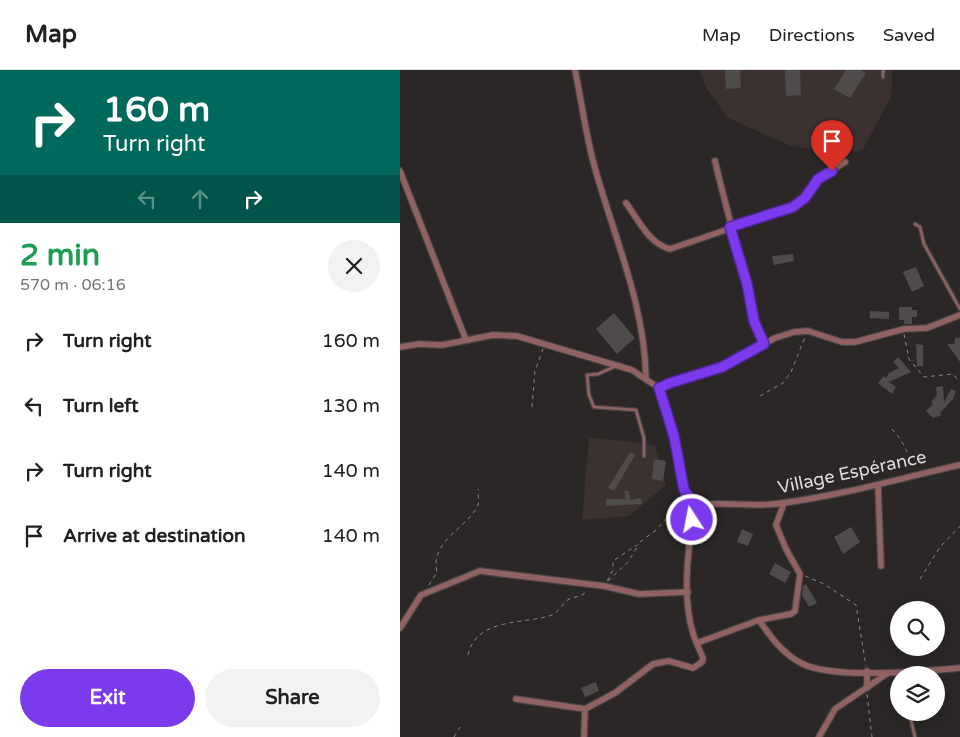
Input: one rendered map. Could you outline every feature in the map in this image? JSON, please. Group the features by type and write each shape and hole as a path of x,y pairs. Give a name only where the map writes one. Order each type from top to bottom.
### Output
{"street":[{"path":"575,70 592,156 634,294 645,347 646,379"},
{"path":"715,161 730,227 747,284 754,321 764,344"},
{"path":"626,203 650,237 660,247 670,249 793,207 805,198 818,179 845,162"},
{"path":"400,171 466,340"},
{"path":"659,388 722,367 764,344 794,332 808,331 842,342 855,342 904,329 927,328 960,315"},
{"path":"400,347 419,344 442,345 504,335 517,336 619,365 632,370 659,388 674,436 684,490 695,505 688,550 688,592 691,626 703,658 698,666 693,668 669,661 653,664 615,693 586,709 516,699"},
{"name":"Village Espérance","path":"695,505 717,502 784,503 878,485 960,465"},
{"path":"878,485 881,566"},
{"path":"697,643 758,620 791,614 794,611 800,574 786,549 776,525 784,503"},
{"path":"400,628 421,595 480,571 604,586 639,594 688,592"},
{"path":"758,620 772,639 800,663 827,670 888,673"},
{"path":"945,670 960,668"},
{"path":"867,671 867,688"},
{"path":"818,737 835,709 888,673"},
{"path":"584,737 586,709"}],"lane":[{"path":"883,70 883,77"},
{"path":"916,224 920,227 924,244 960,308"},
{"path":"619,365 598,374 588,375 588,395 594,407 636,410 644,438 644,456"},
{"path":"911,721 915,737"}],"path":[{"path":"904,329 904,344 909,359 924,378 953,374 958,380"},
{"path":"760,396 783,383 791,372 808,331"},
{"path":"532,407 535,371 545,344"},
{"path":"892,429 901,440 919,474"},
{"path":"421,595 436,572 435,565 439,551 449,536 458,529 478,505 478,489"},
{"path":"604,586 613,570 613,561 655,531 677,508 695,505"},
{"path":"920,578 940,547 960,526"},
{"path":"604,586 628,562 639,544"},
{"path":"800,574 824,584 856,606 867,671"},
{"path":"468,655 475,640 501,623 551,616 562,610 565,602 569,599 582,595 591,589"},
{"path":"867,688 872,737"},
{"path":"454,737 460,727"}],"shaded area":[{"path":"699,70 892,70 892,86 890,99 863,149 856,152 849,150 847,155 789,145 728,118 707,89"},
{"path":"589,437 655,445 666,485 629,516 582,520"}],"building":[{"path":"725,70 740,70 741,88 726,89"},
{"path":"785,70 800,70 801,95 786,96"},
{"path":"846,70 861,70 866,73 850,98 834,89"},
{"path":"793,254 794,261 774,265 772,256"},
{"path":"916,267 924,286 912,292 903,272"},
{"path":"899,307 912,307 912,310 917,310 917,317 912,317 912,324 904,324 904,320 899,320"},
{"path":"870,311 889,312 889,319 870,318"},
{"path":"614,313 635,338 617,354 596,329"},
{"path":"955,338 960,338 960,362 947,344 954,344"},
{"path":"916,344 923,345 923,366 917,366"},
{"path":"898,357 911,372 889,382 896,387 892,394 878,383 884,376 886,378 889,373 899,368 893,362"},
{"path":"943,386 944,402 951,389 956,391 953,399 940,413 942,415 933,418 926,411 933,404 931,402 937,395 936,387"},
{"path":"630,452 635,455 614,491 608,488"},
{"path":"654,459 666,461 663,481 652,479"},
{"path":"624,491 629,491 630,500 641,498 642,504 606,506 606,499 626,499"},
{"path":"851,527 860,542 843,554 834,537"},
{"path":"742,529 753,534 748,546 737,542"},
{"path":"775,563 791,572 785,583 769,574"},
{"path":"806,584 817,603 809,607 802,595 803,586"},
{"path":"596,682 599,691 585,697 581,688"}],"route":[{"path":"692,520 695,505 686,496 684,490 674,436 659,388 722,367 764,344 754,321 747,284 730,227 793,207 805,198 818,179 832,171"}]}
